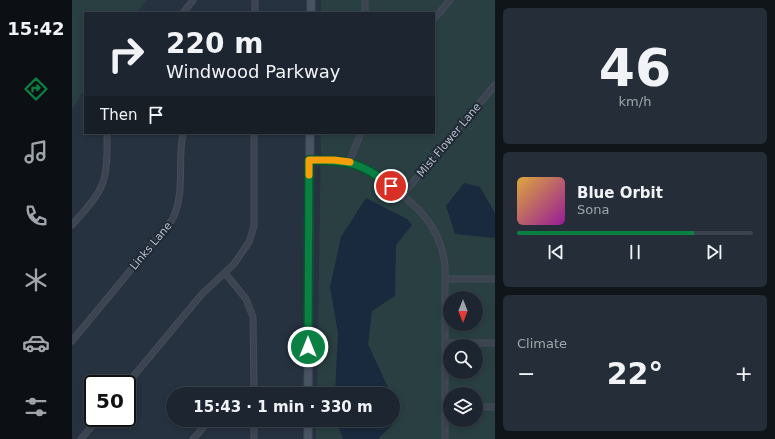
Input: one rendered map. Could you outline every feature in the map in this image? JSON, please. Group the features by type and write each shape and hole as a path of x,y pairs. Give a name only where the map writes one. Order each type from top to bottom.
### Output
{"main road":[{"path":"311,0 311,12"},
{"path":"308,387 310,134"},
{"path":"308,427 308,439"}],"street":[{"path":"184,12 193,0"},
{"path":"255,0 255,12"},
{"path":"365,0 365,12"},
{"path":"435,18 450,0"},
{"name":"Mist Flower Lane","path":"402,195 495,85"},
{"path":"72,225 93,200 103,183 106,167 107,134"},
{"name":"Links Lane","path":"72,340 176,214 180,197 182,134"},
{"path":"134,375 202,294 234,264 245,250 254,226 254,134"},
{"path":"349,162 361,134"},
{"path":"309,160 349,162 368,169 402,195 421,212 436,232 444,256 445,339"},
{"path":"225,273 246,299 253,318 254,387"},
{"path":"445,279 495,279"},
{"path":"483,343 495,343"},
{"path":"483,407 495,407"},
{"path":"81,439 91,427"},
{"path":"193,439 204,427"},
{"path":"254,427 254,439"},
{"path":"445,439 446,427"}],"green space":[{"path":"72,0 146,0 138,12 84,12 84,91 72,109"},
{"path":"321,0 495,0 495,439 316,439 316,427 400,427 400,387 317,387 321,134 435,134 435,12 321,12"}],"water":[{"path":"464,183 480,187 495,213 495,238 455,234 446,206"},
{"path":"366,198 407,219 412,225 396,245 395,296 372,311 368,344 388,387 335,387 338,333 330,287 341,237"},
{"path":"339,427 390,427 378,439 343,439"}],"slow traffic":[{"path":"309,175 309,160 334,160 350,162"}],"route":[{"path":"308,347 309,160 342,161 359,165 379,176 391,186"}]}
